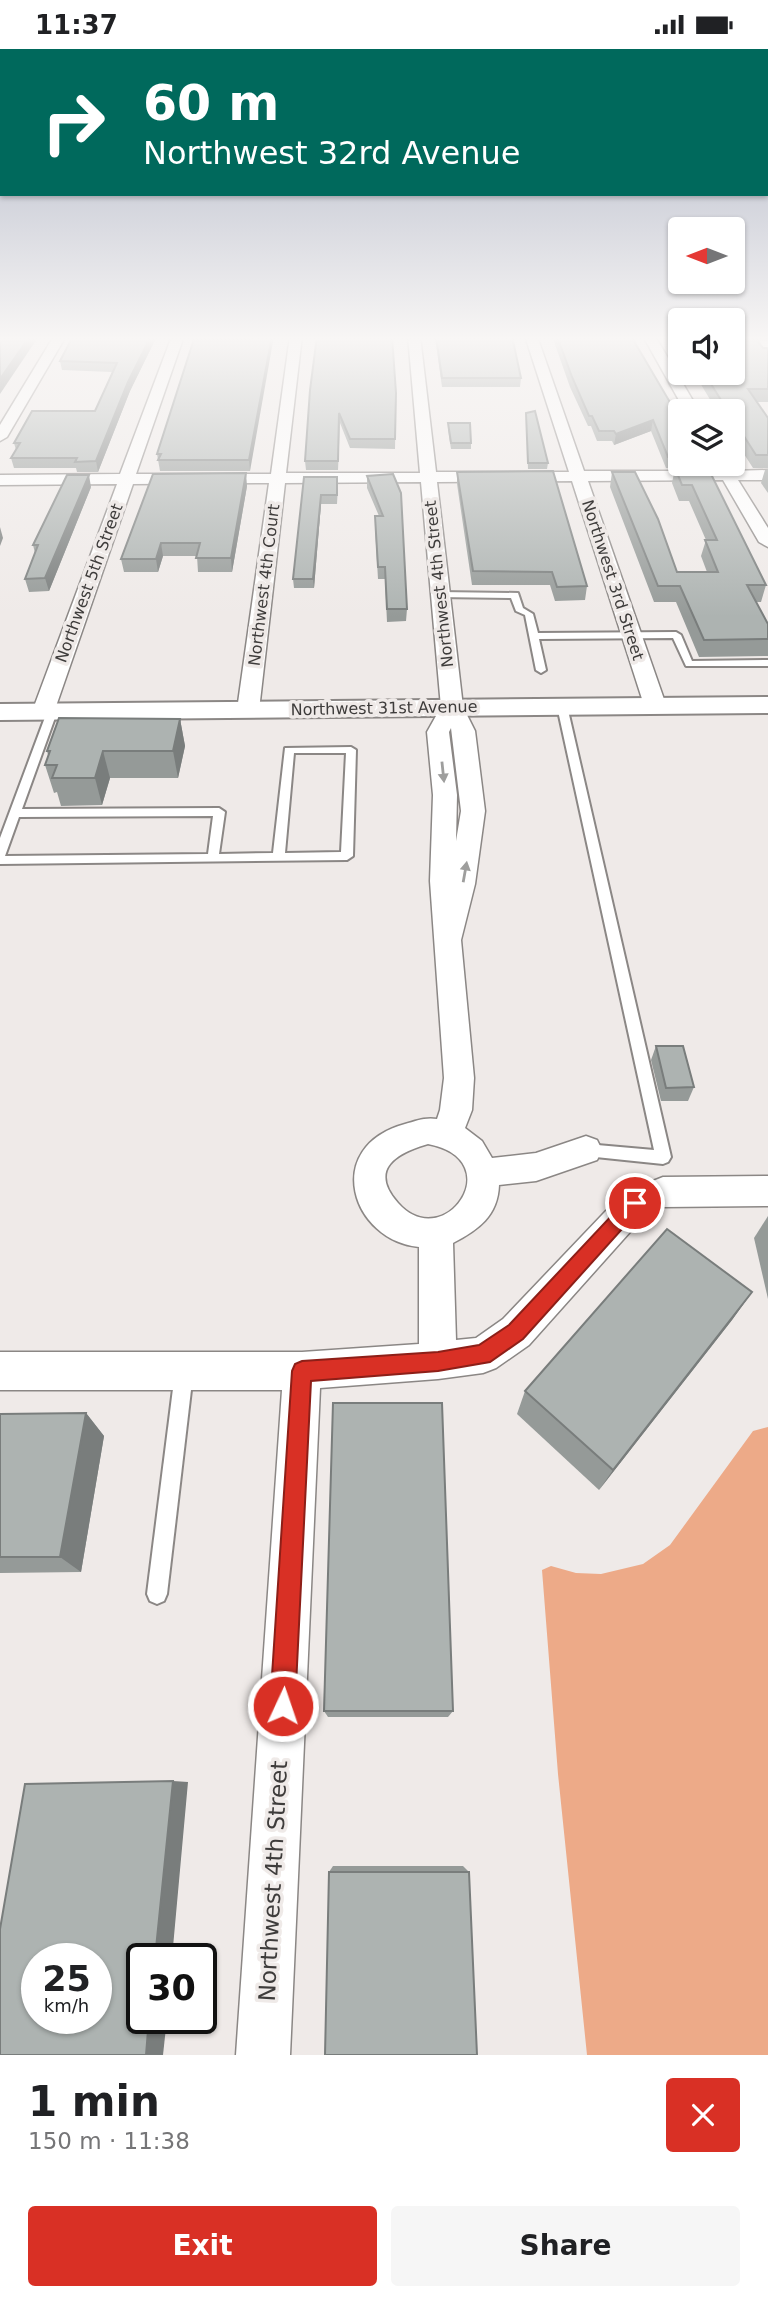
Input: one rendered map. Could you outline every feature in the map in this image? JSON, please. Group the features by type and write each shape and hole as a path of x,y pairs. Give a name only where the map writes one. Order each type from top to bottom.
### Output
{"main road":[{"name":"Northwest 31st Avenue","path":"0,712 768,705"}],"street":[{"name":"Northwest 5th Street","path":"47,712 144,430"},
{"name":"Northwest 4th Court","path":"248,709 283,430"},
{"name":"Northwest 4th Street","path":"423,430 452,707 464,731 472,811 462,884 449,938 459,1093 446,1135"},
{"name":"Northwest 3rd Street","path":"563,430 655,705"},
{"path":"0,480 579,476 668,472"},
{"path":"745,472 768,475"},
{"path":"729,476 768,542"},
{"path":"428,1131 463,1143 476,1156 483,1173 484,1190 478,1205 468,1218 454,1227 436,1232 418,1232 400,1226 385,1216 374,1201 369,1184 370,1167 378,1152 392,1140 409,1133 428,1131"},
{"path":"483,1173 536,1167 586,1150"},
{"path":"0,1371 302,1371 483,1355 516,1332 641,1199 663,1192 768,1191"},
{"path":"436,1232 438,1361"},
{"name":"Northwest 4th Street","path":"263,2055 302,1371"}],"lane":[{"path":"440,595 515,595 519,609 529,614 541,670"},
{"path":"534,636 676,635 689,664 768,663"},
{"path":"562,706 663,1157 586,1150"},
{"path":"0,854 47,712"},
{"path":"0,860 213,857 279,857 347,856 351,750 289,750 279,857"},
{"path":"15,813 219,812 213,857"},
{"path":"157,1594 184,1371"}],"shaded area":[{"path":"768,1427 768,2055 587,2055 558,1774 542,1570 551,1566 576,1573 601,1574 643,1564 670,1545 753,1431"}],"building":[{"path":"22,430 109,430 96,461 75,462 77,458 11,458 20,443 14,443"},
{"path":"165,430 255,430 249,460 158,460 161,454 157,454"},
{"path":"307,430 339,430 338,461 305,461"},
{"path":"346,430 395,430 395,439 350,439"},
{"path":"449,430 470,430 471,443 451,443"},
{"path":"527,430 540,430 548,463 528,463"},
{"path":"598,430 628,430 616,434 614,431"},
{"path":"657,430 668,430 668,457"},
{"path":"745,430 768,430 768,455 756,455 745,438"},
{"path":"553,471 587,586 557,587 552,572 473,571 457,472"},
{"path":"612,472 635,472 658,519 677,572 718,572 705,540 717,540 692,485 682,485 678,476 712,476 766,585 747,585 768,624 768,639 704,640 680,586 658,586"},
{"path":"246,473 231,558 196,558 200,543 161,543 156,559 121,559 153,474"},
{"path":"393,474 401,493 407,609 387,609 385,567 378,567 375,516 383,516 367,476"},
{"path":"67,475 89,475 45,578 25,579 38,545 33,545"},
{"path":"304,477 337,477 337,495 321,495 313,579 293,579"},
{"path":"59,718 180,719 173,751 103,751 95,778 52,778 57,765 45,765"},
{"path":"656,1046 683,1046 694,1087 666,1088"},
{"path":"667,1229 752,1292 613,1470 525,1391"},
{"path":"333,1403 442,1403 453,1711 324,1711"},
{"path":"86,1413 60,1557 0,1557 0,1414"},
{"path":"173,1781 157,1943 126,1943 126,2034 148,2034 146,2055 0,2055 0,1929 25,1784"},
{"path":"329,1872 469,1872 477,2055 325,2055"}],"route":[{"path":"283,1706 302,1371 483,1355 516,1332 635,1203"}]}
